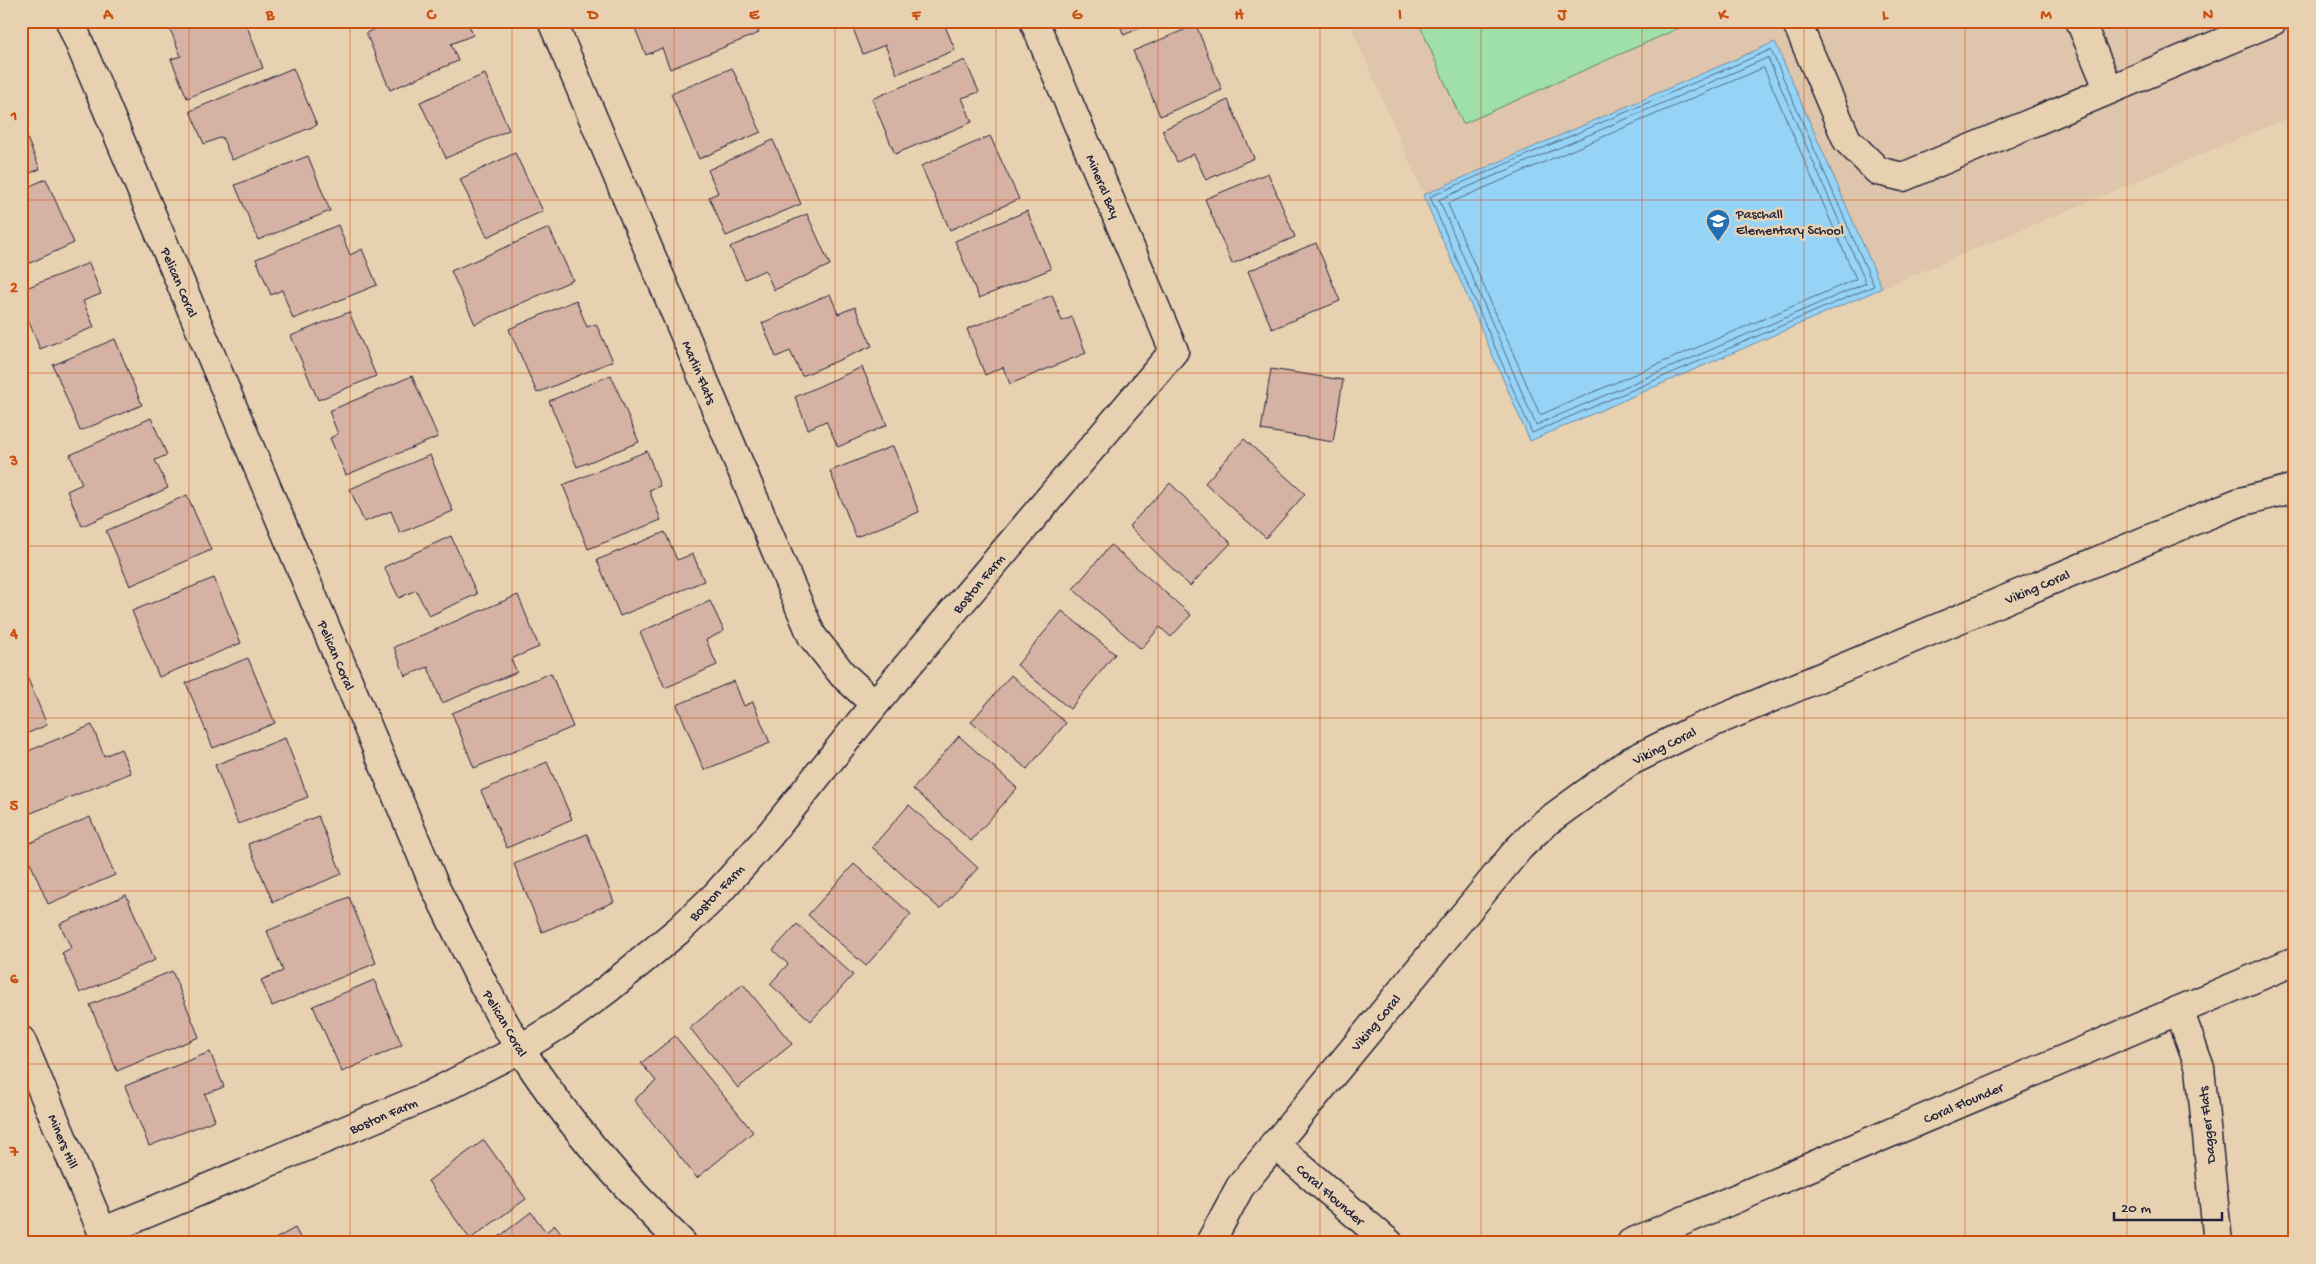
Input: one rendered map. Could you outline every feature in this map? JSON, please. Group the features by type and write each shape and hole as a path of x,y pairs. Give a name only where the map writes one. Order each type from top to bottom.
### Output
{"street":[{"name":"Pelican Coral","path":"70,21 436,889 482,981 520,1049 558,1105 657,1218 682,1243"},
{"name":"Marlin Flats","path":"552,21 812,636 843,675 875,704"},
{"name":"Mineral Bay","path":"1034,21 1174,351"},
{"path":"1796,21 1847,140 1878,171 1903,177 2273,21"},
{"path":"2080,21 2109,90"},
{"name":"Boston Farm","path":"105,1237 430,1096 520,1049 565,1021 609,988 679,930 714,896 768,838 875,704 1174,351"},
{"name":"Viking Coral","path":"1210,1243 1240,1187 1519,848 1545,823 1629,762 1690,732 2181,526 2240,502 2295,488"},
{"name":"Coral Flounder","path":"1631,1243 2295,961"},
{"name":"Dagger Flats","path":"2179,1010 2200,1068 2218,1243"},
{"name":"Miners Hill","path":"21,1040 105,1237"},
{"name":"Coral Flounder","path":"1274,1144 1389,1243"}],"shaded area":[{"name":"Paschall Elementary School","path":"1349,21 2295,21 2295,115 1882,288 1530,441"}],"green space":[{"path":"1418,21 1695,21 1463,124"}],"water":[{"path":"1775,42 1882,288 1530,441 1423,195"}],"building":[{"path":"191,21 245,21 263,68 187,98 171,59 181,56 170,29"},
{"path":"394,21 467,21 473,35 451,44 458,61 390,90 366,33"},
{"path":"632,21 754,21 759,33 670,69 662,48 646,55"},
{"path":"850,21 943,21 955,50 897,74 885,45 863,54"},
{"path":"1118,21 1155,21 1124,35"},
{"path":"1196,25 1222,90 1160,116 1133,51"},
{"path":"965,60 979,92 962,98 972,122 895,154 872,99"},
{"path":"293,68 317,125 232,160 222,137 204,144 190,111"},
{"path":"732,68 761,132 699,159 671,94"},
{"path":"485,74 509,130 446,158 420,102"},
{"path":"1228,100 1254,158 1206,180 1194,154 1177,162 1162,130"},
{"path":"21,124 40,169 21,177"},
{"path":"990,136 1019,199 950,230 921,166"},
{"path":"773,140 801,204 726,236 709,197 718,193 708,170"},
{"path":"515,153 543,211 487,237 460,179"},
{"path":"308,156 330,211 258,240 235,185"},
{"path":"1268,173 1295,237 1232,264 1205,199"},
{"path":"46,179 74,243 21,267 21,190"},
{"path":"1027,211 1051,269 979,298 955,241"},
{"path":"807,214 830,265 774,290 765,270 745,279 730,247"},
{"path":"338,225 350,255 362,249 377,285 293,319 282,290 271,295 256,259"},
{"path":"549,228 573,280 475,324 451,271"},
{"path":"1316,243 1340,301 1272,329 1248,271"},
{"path":"89,263 101,294 83,301 94,327 40,349 21,302 21,290"},
{"path":"830,294 838,314 855,307 872,346 802,376 790,351 776,357 762,323"},
{"path":"1052,295 1062,321 1072,317 1086,353 1010,384 1003,367 985,375 967,329"},
{"path":"576,300 587,327 596,324 613,361 537,393 509,329"},
{"path":"349,312 376,376 318,400 291,336"},
{"path":"115,339 142,405 80,431 53,365"},
{"path":"862,367 887,425 838,447 826,421 808,429 795,397"},
{"path":"1271,369 1343,380 1333,442 1261,430"},
{"path":"611,375 639,442 577,467 549,401"},
{"path":"412,376 438,437 346,475 330,438 338,434 329,411"},
{"path":"151,418 167,455 155,460 168,488 82,526 67,491 82,484 70,455"},
{"path":"1244,439 1305,494 1266,538 1205,483"},
{"path":"893,446 919,512 856,537 830,471"},
{"path":"647,451 660,486 649,490 661,520 588,549 563,485"},
{"path":"430,455 453,511 400,533 391,511 364,522 350,489"},
{"path":"1170,483 1231,543 1190,586 1129,526"},
{"path":"187,495 211,550 130,586 106,531"},
{"path":"665,532 677,560 693,554 704,581 620,616 597,560"},
{"path":"451,536 477,594 429,616 416,590 399,598 384,567"},
{"path":"1111,545 1191,615 1171,637 1160,627 1141,649 1073,589"},
{"path":"214,578 241,643 159,677 132,611"},
{"path":"518,595 539,647 511,659 517,672 442,703 428,667 405,676 394,647"},
{"path":"710,601 724,631 706,640 717,665 665,688 640,632"},
{"path":"1062,611 1115,654 1070,709 1017,665"},
{"path":"248,658 275,723 213,748 186,683"},
{"path":"21,662 47,725 21,736"},
{"path":"551,673 573,727 474,768 452,713"},
{"path":"1011,675 1066,723 1027,769 971,722"},
{"path":"734,681 744,706 753,702 770,743 704,770 677,705"},
{"path":"92,725 104,756 121,749 131,773 21,817 21,754"},
{"path":"959,736 1017,788 971,841 913,789"},
{"path":"285,738 308,797 238,824 215,765"},
{"path":"547,762 572,819 507,848 481,791"},
{"path":"909,805 978,868 940,909 872,847"},
{"path":"318,816 342,874 273,902 248,844"},
{"path":"90,817 115,875 48,904 23,846"},
{"path":"587,834 614,902 542,932 514,864"},
{"path":"854,864 911,914 866,966 808,915"},
{"path":"126,895 155,960 80,993 62,953 71,948 60,924"},
{"path":"349,897 376,963 272,1006 261,980 283,971 267,931"},
{"path":"797,924 853,975 811,1021 770,984 788,964 773,950"},
{"path":"172,971 199,1037 117,1071 90,1005"},
{"path":"374,980 402,1045 342,1072 313,1006"},
{"path":"743,984 792,1044 738,1088 690,1028"},
{"path":"675,1036 753,1132 697,1178 634,1100 656,1081 641,1063"},
{"path":"210,1052 224,1087 205,1094 215,1120 149,1146 125,1086"},
{"path":"484,1140 526,1199 470,1239 428,1181"},
{"path":"531,1212 546,1232 555,1225 569,1243 491,1243"},
{"path":"295,1228 303,1243 268,1243"}],"place":[{"name":"Paschall Elementary School","path":"1718,242"}]}
